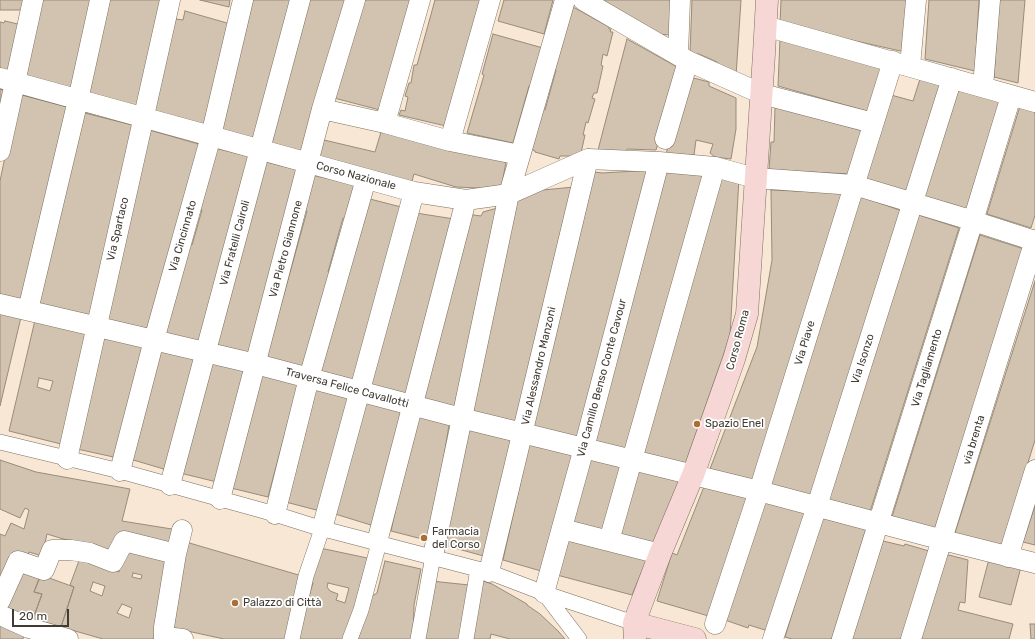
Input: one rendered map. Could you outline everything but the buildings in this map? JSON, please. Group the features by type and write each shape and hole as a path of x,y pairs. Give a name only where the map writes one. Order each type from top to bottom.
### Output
{"main road":[{"name":"Corso Roma","path":"634,631 660,554 693,475 734,359 747,314 767,0"},
{"path":"634,631 695,639"}],"street":[{"path":"0,151 7,80 33,0"},
{"path":"28,310 100,0"},
{"name":"Via Spartaco","path":"67,458 170,0"},
{"name":"Via Cincinnato","path":"120,471 154,340 211,136 243,0"},
{"name":"Via Fratelli Cairoli","path":"170,485 300,0"},
{"name":"Via Pietro Giannone","path":"220,499 322,109 355,0"},
{"path":"385,123 420,0"},
{"path":"450,140 490,0"},
{"path":"418,639 433,556 508,194 565,0"},
{"path":"583,0 683,58 762,94 873,123"},
{"path":"665,139 683,58 680,0"},
{"name":"Via Piave","path":"715,624 759,491 873,123 902,64 916,0"},
{"path":"983,87 990,0"},
{"path":"765,26 1035,102"},
{"name":"Via Isonzo","path":"773,639 817,506 952,78"},
{"name":"Corso Nazionale","path":"7,80 414,192 466,200 508,194 588,159 658,162 715,167"},
{"name":"Via Tagliamento","path":"842,639 1011,96"},
{"path":"322,109 385,123 450,140 520,155"},
{"name":"Via Alessandro Manzoni","path":"483,570 523,434 588,159"},
{"name":"Via Camillo Benso Conte Cavour","path":"544,593 584,448 658,162"},
{"path":"609,541 715,167 755,178 854,185 1035,241"},
{"path":"275,514 309,378 366,179"},
{"path":"292,639 306,576 322,529 414,192"},
{"path":"350,639 361,610 412,406 466,200"},
{"name":"via brenta","path":"911,639 1035,241"},
{"name":"Traversa Felice Cavallotti","path":"0,304 256,364 412,406 759,491 1008,557"},
{"path":"0,442 120,471 275,514 322,529 433,556 483,570 544,593 634,631"},
{"path":"1035,470 1008,557 1035,563"},
{"path":"562,529 660,554"},
{"path":"164,639 164,627 176,554 182,530"},
{"path":"0,601 18,561 44,570 52,550 71,550 90,553 113,562 124,541 176,554"},
{"path":"466,639 483,570"},
{"path":"544,593 579,639"},
{"path":"0,615 28,634 68,639"},
{"path":"168,639 183,639"}],"place":[{"name":"Spazio Enel","path":"697,424"},
{"name":"Farmacia del Corso","path":"424,538"},
{"name":"Palazzo di Città","path":"235,603"}]}
